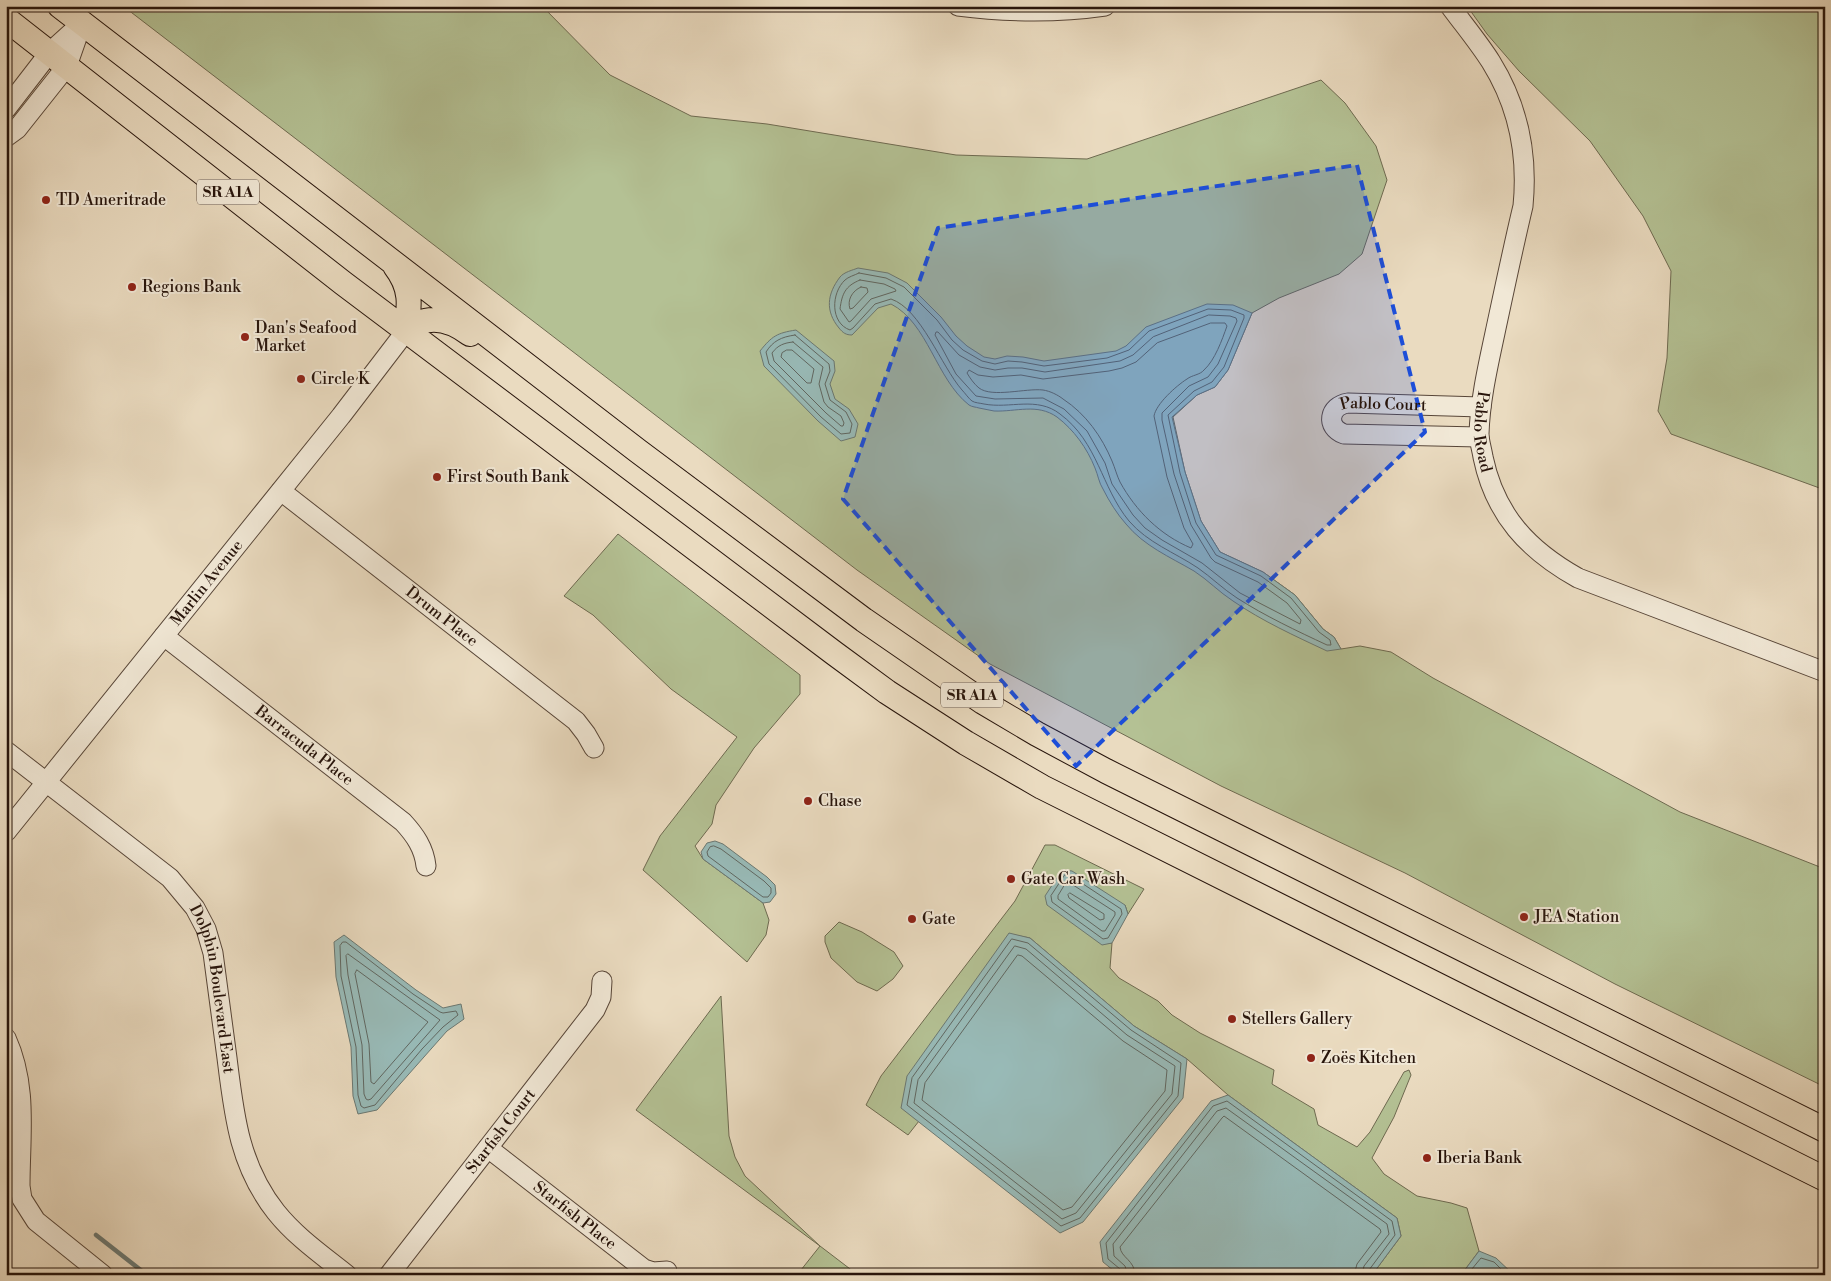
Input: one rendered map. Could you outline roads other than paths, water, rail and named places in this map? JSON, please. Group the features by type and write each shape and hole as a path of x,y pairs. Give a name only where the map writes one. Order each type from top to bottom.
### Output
{"main road":[{"name":"SR A1A","path":"60,6 638,451 864,620 962,689 1037,734 1106,771 1825,1130"},
{"name":"SR A1A","path":"6,19 406,331 887,692 966,743 1042,788 1825,1179"},
{"path":"391,260 404,277 408,286 409,302 406,331"},
{"path":"406,331 422,321 438,319 459,326 599,434 638,451"}],"street":[{"path":"958,6 1036,11 1105,6"},
{"name":"Pablo Road","path":"1450,6 1490,61 1504,84 1518,126 1525,162 1523,206 1481,406 1478,437 1486,470 1501,506 1526,540 1554,564 1578,578 1825,672"},
{"path":"6,137 17,129 58,59 82,23"},
{"path":"6,110 58,59"},
{"name":"Marlin Avenue","path":"6,832 281,491 406,331"},
{"name":"Pablo Court","path":"1478,437 1344,434 1335,429 1332,419 1333,411 1338,406 1348,403 1481,406"},
{"name":"Drum Place","path":"281,491 576,721 594,748"},
{"name":"Barracuda Place","path":"164,636 403,822 414,834 422,850 426,866"},
{"name":"Dolphin Boulevard East","path":"6,751 170,878 195,908 206,930 213,953 235,1123 244,1155 258,1185 276,1212 299,1236 347,1275"},
{"name":"Starfish Court","path":"389,1275 596,1010 601,997 602,982"},
{"path":"6,1038 18,1073 22,1099 22,1119 13,1169 20,1186 22,1199 36,1221 101,1274"},
{"name":"Starfish Place","path":"488,1148 644,1269 653,1272 667,1271"}],"water":[{"path":"858,268 888,273 907,283 967,346 984,357 995,359 1007,356 1044,361 1116,351 1126,346 1146,327 1207,304 1233,305 1252,313 1228,370 1215,387 1197,395 1172,417 1185,472 1201,521 1220,552 1263,572 1295,595 1323,629 1334,637 1341,649 1327,651 1267,622 1228,597 1194,571 1141,539 1113,507 1102,487 1088,453 1063,422 1042,410 994,411 969,405 948,381 914,324 904,313 891,304 878,308 852,335 843,332 834,322 831,315 830,296 842,275"},
{"path":"796,330 834,361 835,371 830,384 835,399 849,409 858,424 855,437 841,441 818,421 764,366 760,351 764,346 775,336"},
{"path":"715,841 723,844 775,885 776,894 770,902 763,903 703,859 701,852 707,843"},
{"path":"1062,870 1072,871 1125,905 1128,914 1112,943 1102,945 1047,905 1045,896"},
{"path":"1009,933 1030,938 1134,1026 1187,1059 1183,1098 1083,1222 1060,1233 901,1108 907,1076"},
{"path":"344,935 416,990 443,1008 461,1004 464,1019 447,1031 377,1110 358,1114 353,1096 351,1047 336,977 334,942"},
{"path":"1228,1095 1397,1218 1401,1236 1372,1275 1119,1275 1103,1262 1100,1242 1211,1101"},
{"path":"1479,1251 1496,1258 1514,1275 1461,1275"}],"waterway":[{"path":"96,1235 147,1275"}],"place":[{"name":"TD Ameritrade","path":"46,200"},
{"name":"Regions Bank","path":"132,287"},
{"name":"Dan's Seafood Market","path":"245,337"},
{"name":"Circle K","path":"301,379"},
{"name":"First South Bank","path":"437,477"},
{"name":"Chase","path":"808,801"},
{"name":"Gate Car Wash","path":"1011,879"},
{"name":"JEA Station","path":"1524,917"},
{"name":"Gate","path":"912,919"},
{"name":"Stellers Gallery","path":"1232,1019"},
{"name":"Zoës Kitchen","path":"1311,1058"},
{"name":"Iberia Bank","path":"1427,1158"}]}
